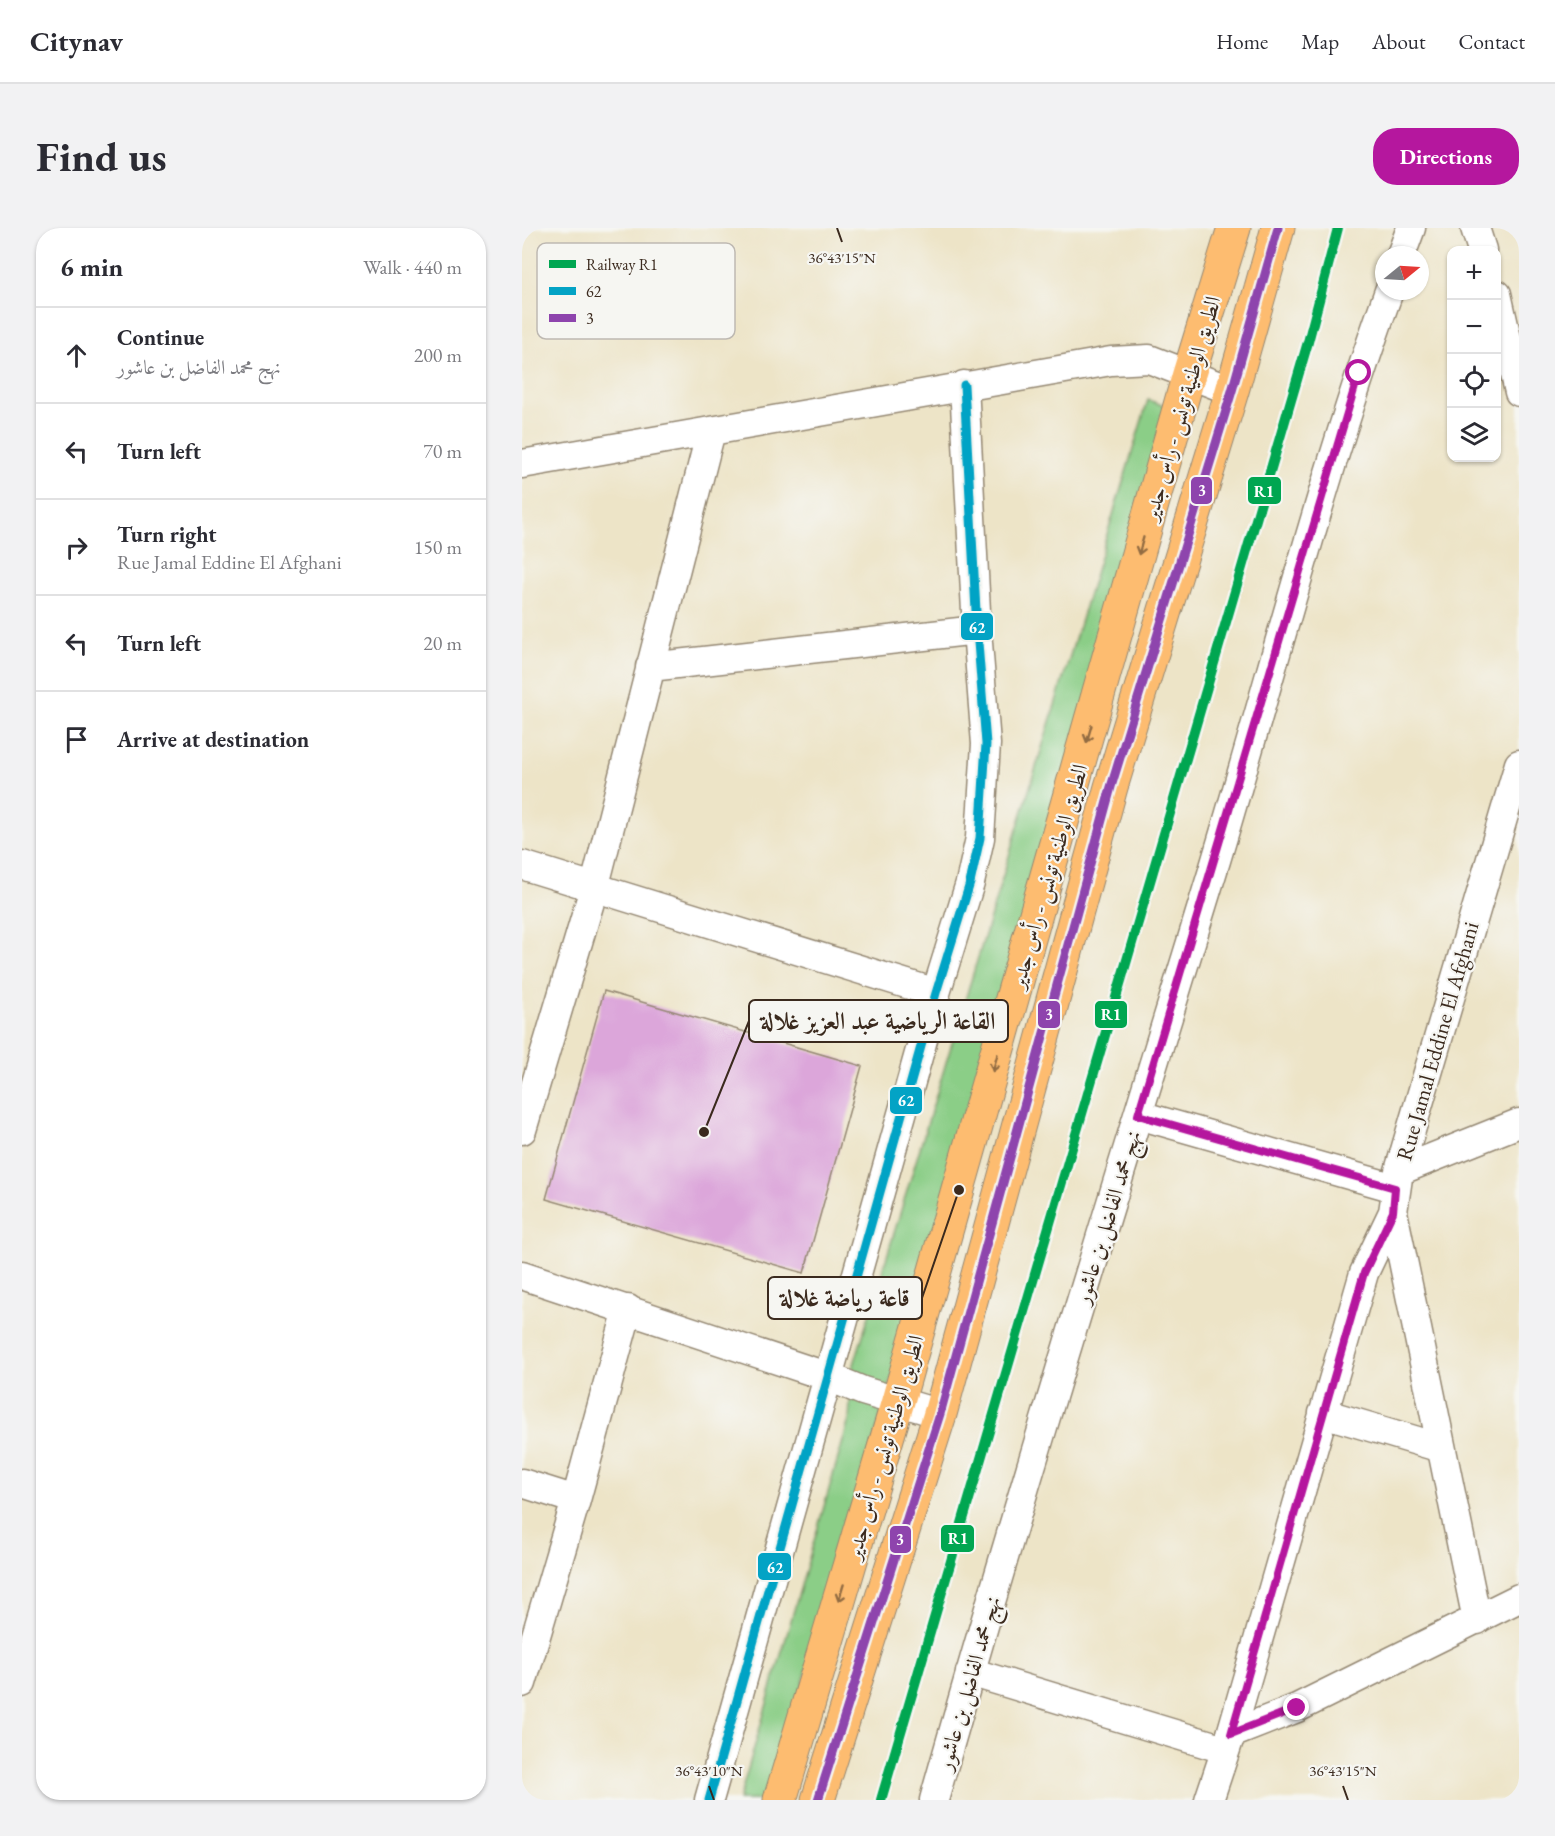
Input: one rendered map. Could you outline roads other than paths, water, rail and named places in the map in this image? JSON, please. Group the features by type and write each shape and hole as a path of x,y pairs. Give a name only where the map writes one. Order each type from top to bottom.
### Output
{"highway":[{"name":"الطريق الوطنية تونس - رأس جدير","path":"780,1800 898,1401 1189,374 1234,228"},
{"name":"الطريق الوطنية تونس - رأس جدير","path":"818,1800 940,1414 1111,787 1232,391 1278,228"}],"street":[{"path":"1404,246 1411,228"},
{"path":"1474,228 1481,246"},
{"name":"نهج محمد الفاضل بن عاشور","path":"934,1800 970,1672 1359,373 1386,300"},
{"path":"1498,300 1519,392"},
{"path":"522,464 964,385 1129,359 1149,359 1232,391"},
{"path":"709,1800 936,993 970,883 980,838 986,744 977,630 964,385"},
{"path":"522,1130 530,1068 595,885 711,431"},
{"path":"650,668 977,630"},
{"name":"Rue Jamal Eddine El Afghani","path":"1209,1800 1364,1273 1396,1190 1519,764"},
{"path":"522,865 595,885 936,993"},
{"path":"1138,1115 1396,1190 1519,1123"},
{"path":"1396,1190 1441,1448 1477,1620"},
{"path":"522,1275 940,1414"},
{"path":"522,1683 576,1500 628,1309"},
{"path":"1323,1413 1441,1448"},
{"path":"522,1483 576,1500"},
{"path":"970,1672 1228,1741 1519,1599"}],"rail line":[{"name":"R1","path":"881,1800 1308,342 1338,228"}],"place":[{"name":"القاعة الرياضية عبد العزيز غلالة","path":"704,1132"},
{"name":"قاعة رياضة غلالة","path":"959,1190"}]}
